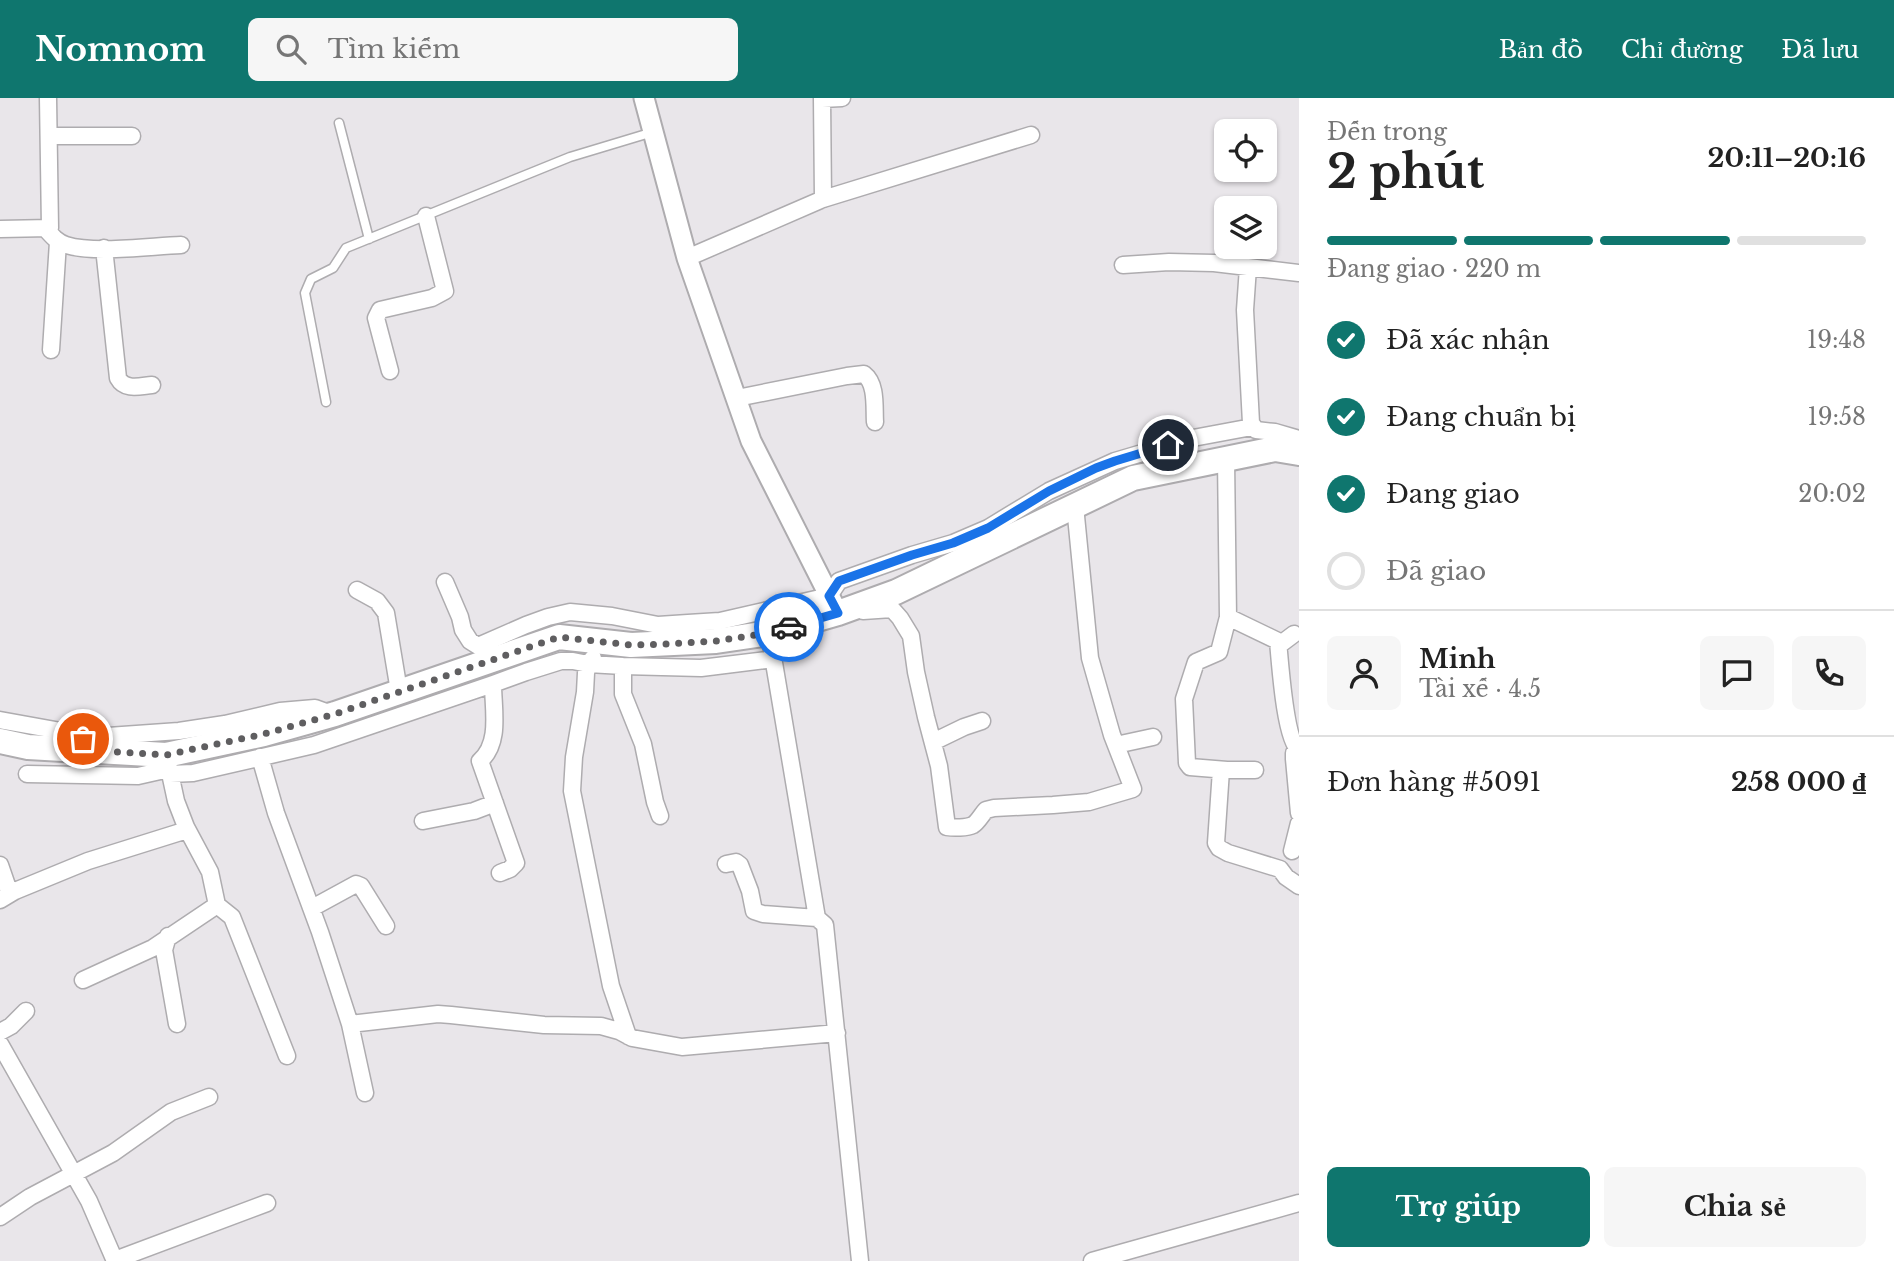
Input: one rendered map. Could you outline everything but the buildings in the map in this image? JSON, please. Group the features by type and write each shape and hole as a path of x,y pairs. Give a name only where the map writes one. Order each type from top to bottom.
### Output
{"main road":[{"path":"0,741 28,747 103,751 168,766 335,714 559,637 627,655 692,642 769,633 834,605 896,592 1133,478 1275,449 1299,453"}],"street":[{"path":"0,229 50,228 48,98"},
{"path":"644,98 687,258 751,441 834,605"},
{"path":"823,199 822,99 842,98"},
{"path":"687,258 823,199 1031,135"},
{"path":"49,136 132,136"},
{"path":"390,371 376,318 380,310 432,298 444,291 426,216"},
{"path":"46,228 58,242 82,248 181,245"},
{"path":"51,350 58,242"},
{"path":"104,248 118,378 130,387 152,385"},
{"path":"1123,265 1214,263 1299,273"},
{"path":"1248,267 1245,310 1252,427"},
{"path":"737,398 864,374 870,379 875,422"},
{"path":"834,605 839,581 953,543 988,528 1049,491 1105,464 1193,438 1252,427 1299,439"},
{"path":"1226,459 1228,617 1219,652 1196,662 1184,699 1188,766 1255,770"},
{"path":"658,625 720,621 834,605 891,609 911,636 916,672 939,766 946,823 950,828 975,824 986,810 1089,802 1133,789 1116,745 1090,658 1075,506"},
{"path":"445,582 463,630 470,641 478,646 520,650"},
{"path":"357,590 377,601 386,613 399,691"},
{"path":"478,646 526,625 570,612 612,615 658,625 692,642"},
{"path":"1228,617 1282,643 1294,634"},
{"path":"769,633 817,918"},
{"path":"1278,641 1286,712 1292,741 1298,750 1294,753 1294,760 1299,813"},
{"path":"628,1036 611,986 572,791 586,673 588,664 601,652 625,648 627,655 623,694 643,744 654,802 660,816"},
{"path":"27,774 138,776 168,766 193,773 314,745 526,671 561,662 588,664 627,655 701,668 774,659"},
{"path":"493,684 493,737 487,755 480,761 516,863 500,873"},
{"path":"0,720 72,733 108,736 178,731 225,724 280,711 315,708 335,714"},
{"path":"933,742 982,721"},
{"path":"72,733 103,751"},
{"path":"1116,745 1153,737"},
{"path":"260,757 276,813 312,908 350,1024 365,1093"},
{"path":"168,766 176,801 187,830 210,872 217,905 232,917 287,1056"},
{"path":"1221,770 1216,843 1219,848 1280,869 1299,886"},
{"path":"424,821 474,811 495,803"},
{"path":"1292,851 1299,823"},
{"path":"0,865 5,897 88,860 187,830"},
{"path":"726,864 740,865 754,911 817,918 825,925 860,1261"},
{"path":"312,908 356,884 361,886 386,926"},
{"path":"83,979 153,948 217,905"},
{"path":"168,936 164,950 177,1024"},
{"path":"0,1032 11,1026 26,1011"},
{"path":"350,1024 438,1014 544,1025 601,1026 628,1036 682,1047 836,1033"},
{"path":"0,1044 89,1201 115,1261 267,1203"},
{"path":"0,1217 30,1197 113,1153 165,1116 209,1097"},
{"path":"1092,1261 1299,1203"}],"lane":[{"path":"339,122 369,239"},
{"path":"326,402 305,293 311,279 333,268 346,248 570,158 653,132"}],"way so far":[{"path":"83,739 103,751 166,755 264,734 335,714 559,637 631,645 668,644 716,641 769,633 789,627"}],"route":[{"path":"789,627 838,613 829,596 839,581 953,543 988,528 1049,491 1096,468 1168,445"}]}
